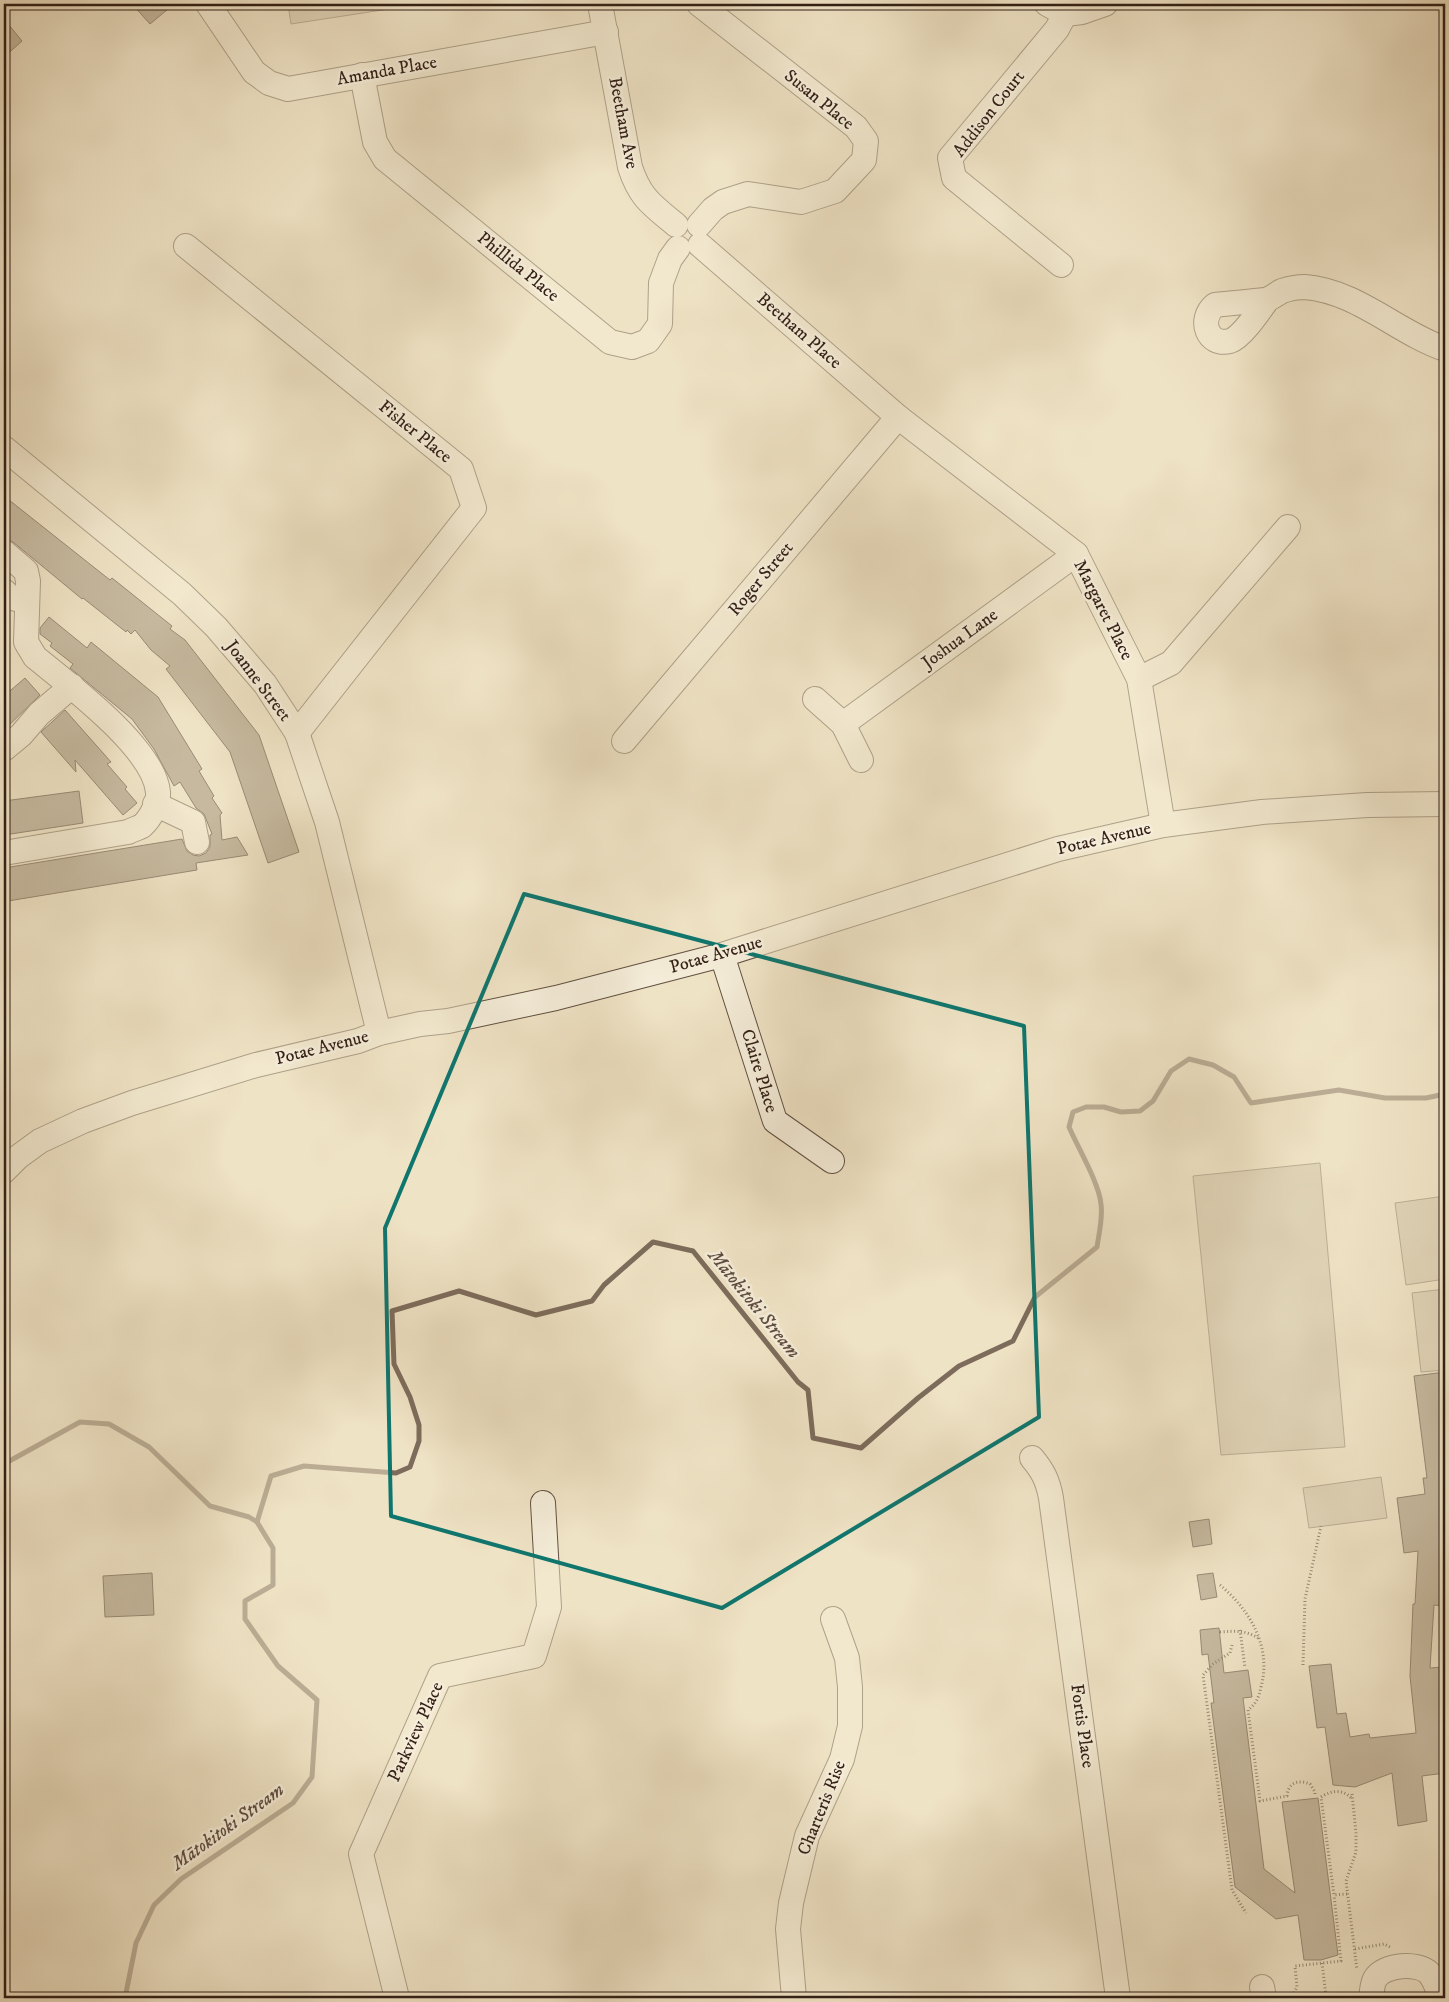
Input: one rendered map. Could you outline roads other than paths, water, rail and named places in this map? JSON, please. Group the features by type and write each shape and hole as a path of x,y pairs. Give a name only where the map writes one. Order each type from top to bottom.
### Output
{"street":[{"name":"Amanda Place","path":"208,4 254,72 269,83 288,89 606,32"},
{"name":"Beetham Ave","path":"600,4 630,167 636,185 647,201 688,236"},
{"name":"Susan Place","path":"688,236 713,209 723,202 748,194 802,202 835,192 864,160 866,142 856,127 699,4"},
{"path":"1056,9 1082,12 1105,4"},
{"name":"Addison Court","path":"1056,9 1057,29 950,158 954,178 1061,265"},
{"name":"Phillida Place","path":"362,75 375,142 385,159 610,342 632,347 648,341 660,324 661,283 670,259 688,236"},
{"name":"Beetham Place","path":"688,236 898,417"},
{"name":"Fisher Place","path":"186,246 461,469 474,508 297,732"},
{"path":"1267,300 1281,291 1303,287 1320,290 1371,310 1445,349"},
{"name":"Margaret Place","path":"898,417 1076,554 1139,679 1163,825"},
{"name":"Roger Street","path":"624,741 898,417"},
{"name":"Joanne Street","path":"4,448 182,594 216,627 265,684 297,732 327,822 379,1034"},
{"path":"1139,679 1171,663 1288,527"},
{"path":"4,552 26,571 28,581 26,642 30,651 35,658 95,705 133,745 152,773 158,792 154,809 142,825 128,832 4,853"},
{"name":"Joshua Lane","path":"843,724 1076,554"},
{"path":"4,591 11,598 27,601"},
{"path":"4,749 21,735 39,714 72,686"},
{"path":"815,699 843,724 861,760"},
{"path":"155,804 193,822 197,842"},
{"name":"Potae Avenue","path":"4,1171 18,1157 40,1141 83,1121 132,1103 256,1065 420,1024 448,1022 556,998 722,955 1058,849 1163,825 1296,809 1367,805 1445,804"},
{"name":"Claire Place","path":"722,955 775,1121 832,1160"},
{"name":"Fortis Place","path":"1032,1458 1043,1472 1048,1483 1051,1498 1118,1998"},
{"name":"Parkview Place","path":"397,1998 361,1854 440,1676 534,1656 549,1607 543,1502"},
{"name":"Charteris Rise","path":"794,1998 789,1948 790,1902 807,1836 842,1759 850,1726 850,1687 847,1658 833,1619"},
{"path":"1372,1994 1375,1979 1386,1970 1401,1966 1417,1967 1428,1972 1436,1984 1441,1998"}],"waterway":[{"name":"Mātokitoki Stream","path":"125,1998 136,1943 154,1905 181,1879 293,1803 312,1777 317,1700 278,1666 245,1619 245,1601 273,1585 273,1548 257,1522 271,1476 304,1466 396,1473 410,1467 419,1441 419,1425 410,1397 394,1364 392,1311 459,1291 536,1315 592,1301 604,1285 653,1242 693,1251 798,1382 808,1390 813,1438 861,1448 918,1398 959,1366 1013,1341 1035,1297 1097,1247 1101,1204 1092,1176 1069,1127 1073,1112 1086,1107 1104,1107 1121,1112 1140,1111 1153,1101 1171,1071 1189,1059 1213,1065 1234,1077 1251,1103 1339,1090 1385,1098 1426,1098 1445,1094"},
{"path":"4,1464 80,1422 109,1424 149,1447 210,1506 249,1517 257,1522"}]}
